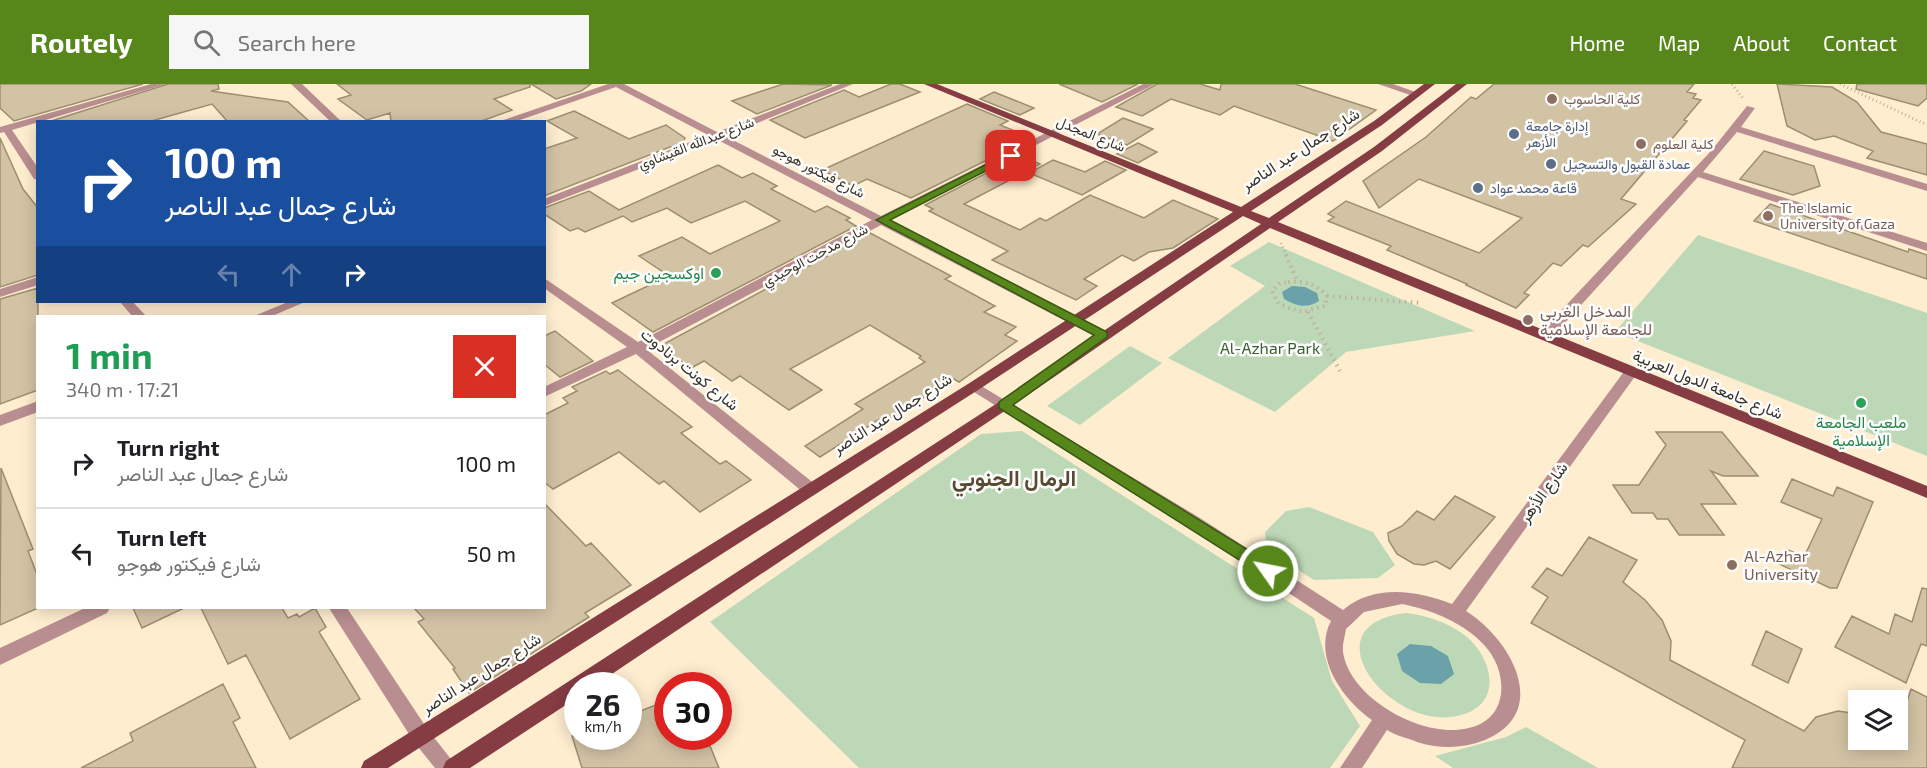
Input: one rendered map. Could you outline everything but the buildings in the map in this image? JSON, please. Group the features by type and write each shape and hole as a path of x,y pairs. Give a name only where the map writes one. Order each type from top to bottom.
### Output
{"main road":[{"name":"شارع المجدل","path":"929,84 1243,212"},
{"name":"شارع جمال عبد الناصر","path":"370,768 973,387 1378,123 1430,84"},
{"path":"599,672 1004,405 1103,334 1378,149 1462,84"},
{"name":"شارع جامعة الدول العربية","path":"1243,212 1927,492"},
{"path":"453,768 564,695"}],"street":[{"path":"36,174 3,129 161,84"},
{"path":"296,84 335,120"},
{"path":"509,120 616,84"},
{"name":"شارع فيكتور هوجو","path":"616,84 1103,334"},
{"name":"شارع عبدالله القيشاوي","path":"546,202 848,84"},
{"name":"شارع مدحت الوحيدي","path":"546,392 637,348 1150,84"},
{"path":"1383,84 1416,94"},
{"path":"1545,336 1696,173 1749,108"},
{"path":"1734,128 1927,188"},
{"path":"1696,173 1927,247"},
{"path":"0,293 36,282"},
{"name":"شارع كونت برنادوت","path":"546,283 637,348 810,489"},
{"path":"127,303 138,315"},
{"path":"264,315 295,303"},
{"name":"شارع الأزهر","path":"1455,613 1631,372"},
{"path":"973,387 1194,522 1342,619"},
{"path":"0,421 36,407"},
{"path":"1402,597 1429,602 1455,613 1478,629 1497,648 1509,670 1513,692 1507,712 1492,728 1470,737 1442,739 1413,732 1384,719 1360,701 1343,680 1334,657 1334,636 1342,619 1357,606 1378,598 1402,597"},
{"path":"0,657 99,609"},
{"path":"339,609 421,736 448,768"},
{"path":"1350,768 1384,719"}],"path":[{"path":"1732,84 1749,108"},
{"path":"1840,84 1927,125"},
{"path":"1280,242 1297,281"},
{"path":"1327,296 1325,306 1308,312 1283,307 1273,297 1272,291 1280,284 1297,281 1312,285 1327,296 1423,303"},
{"path":"1308,312 1340,371"}],"green space":[{"name":"ملعب الجامعة الإسلامية","path":"1698,235 1927,313 1927,456 1615,332"},
{"name":"Al-Azhar Park","path":"1269,242 1475,331 1346,352 1275,412 1168,358 1265,286 1230,266"},
{"path":"1130,346 1162,363 1080,425 1047,406"},
{"path":"1022,431 1314,618 1332,681 1360,726 1330,768 859,768 710,622 981,434"},
{"path":"1309,507 1373,532 1395,565 1378,578 1314,580 1267,551 1265,532 1286,511"},
{"path":"1407,613 1450,626 1473,643 1481,654 1487,666 1489,690 1484,700 1475,709 1461,715 1435,717 1409,709 1387,694 1370,676 1360,655 1362,636 1377,621"},
{"path":"1526,727 1598,768 1453,768 1435,756 1506,737"}],"water":[{"path":"1292,286 1305,287 1317,293 1319,301 1302,306 1284,299 1282,292"},
{"path":"1410,644 1431,646 1448,656 1454,674 1441,684 1420,683 1402,671 1397,654"}],"place":[{"name":"كلية الحاسوب","path":"1552,99"},
{"name":"إدارة جامعة الأزهر","path":"1514,134"},
{"name":"كلية العلوم","path":"1641,144"},
{"name":"عمادة القبول والتسجيل","path":"1551,164"},
{"name":"قاعة محمد عواد","path":"1478,188"},
{"name":"The Islamic University of Gaza","path":"1768,216"},
{"name":"اوكسجين جيم","path":"716,273"},
{"name":"المدخل الغربي للجامعة الإسلامية","path":"1528,320"},
{"name":"ملعب الجامعة الإسلامية","path":"1861,403"},
{"name":"Al-Azhar University","path":"1732,565"}],"district":[{"name":"الرمال الجنوبي","path":"1014,478"}],"route":[{"path":"1011,156 882,220 1103,334 1004,405 1194,522 1268,571"}]}
